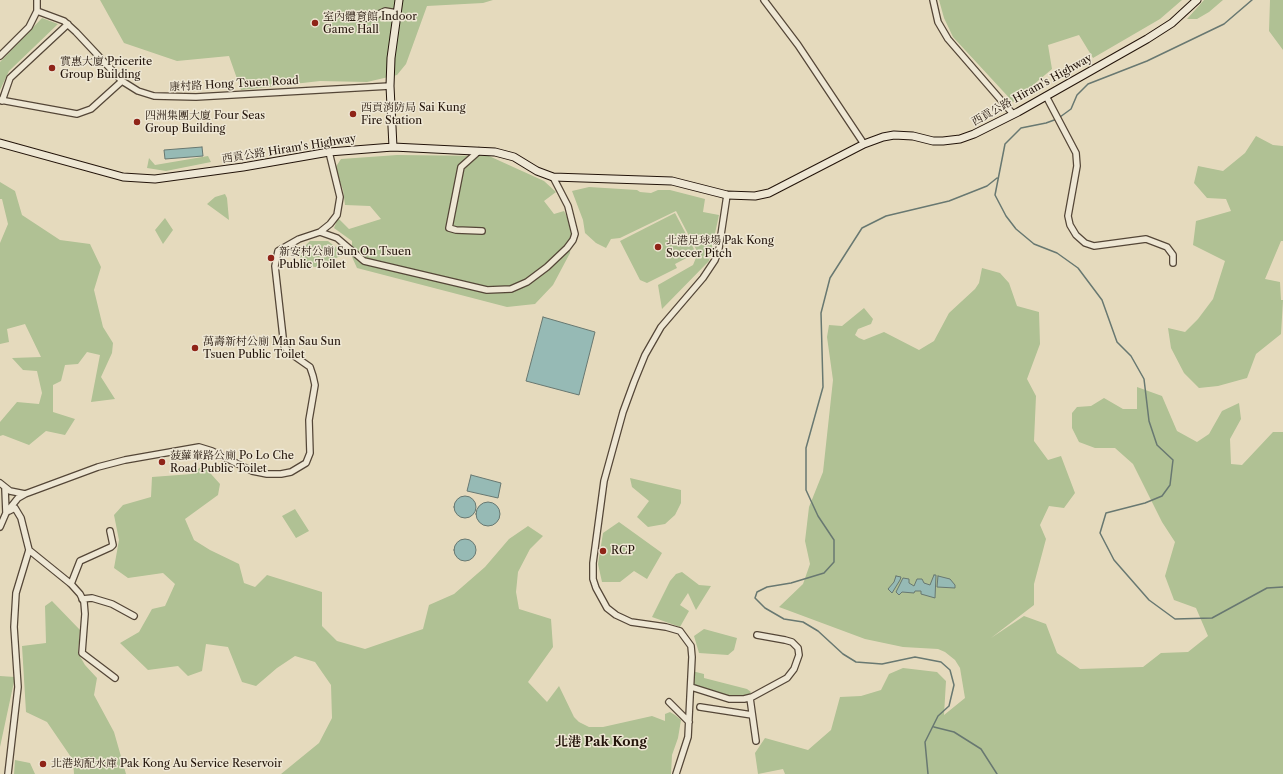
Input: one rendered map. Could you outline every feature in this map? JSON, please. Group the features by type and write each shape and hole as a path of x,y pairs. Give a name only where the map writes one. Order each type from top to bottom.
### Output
{"main road":[{"path":"393,147 390,86 391,58 399,0"},
{"name":"西貢公路 Hiram's Highway","path":"0,144 112,175 144,179 169,179 329,152 393,147 499,152 510,155 541,173 553,177 672,181 727,195 755,196 769,193 864,144 883,137 894,135 913,136 933,141 954,140 974,134 1046,96 1161,30 1183,14 1197,0"}],"street":[{"path":"0,56 27,30 37,11 37,0"},
{"path":"764,0 798,45 864,144"},
{"path":"933,0 938,22 948,39 1013,114"},
{"name":"康村路 Hong Tsuen Road","path":"37,11 68,24 122,81 142,92 162,97 196,97 390,86"},
{"path":"354,18 370,18 385,11 397,13"},
{"path":"68,24 10,78 1,100 77,114 91,109 122,81"},
{"path":"1046,96 1075,149 1077,160 1068,216 1070,225 1076,235 1085,243 1094,246 1146,239 1167,247 1173,255 1173,263"},
{"path":"479,151 461,167 456,189 454,211 449,225 451,230 482,231"},
{"path":"0,527 6,513 18,498 25,494 106,465 199,447 212,451 252,471 282,474 300,468 306,463 310,453 309,420 315,385 310,367 290,353 284,346 274,266 278,251 299,239 320,232 330,224 340,207 340,197 329,152"},
{"path":"320,232 337,238 364,261 487,290 511,289 527,282 547,268 573,240 575,234 568,206 553,177"},
{"path":"676,774 687,740 692,652 686,638 680,631 673,628 631,622 612,612 605,606 597,593 593,579 592,563 604,481 623,412 634,382 646,355 664,323 703,278 715,260 719,248 727,195"},
{"path":"0,483 5,488 15,493 25,494"},
{"path":"5,488 6,513"},
{"path":"6,513 15,508 26,530 29,550 16,593 14,627 18,687 8,774"},
{"path":"71,584 80,560 113,545 110,531"},
{"path":"29,550 71,584 82,599 85,614 82,653 114,678"},
{"path":"82,599 92,598 112,604 134,616"},
{"path":"691,687 729,699 739,700 750,698 788,678 794,670 799,655 799,649 792,642 757,635"},
{"path":"750,698 756,741"},
{"path":"669,702 689,722"},
{"path":"700,707 752,716"}],"green space":[{"path":"100,0 493,0 483,3 427,6 406,64 397,75 367,82 320,81 241,90 229,56 177,61 124,43"},
{"path":"939,0 1182,0 1160,19 1093,58 1079,35 1048,45 1052,69 1013,102 953,37 944,18"},
{"path":"1204,0 1223,0 1209,12 1197,19 1187,19"},
{"path":"1270,0 1283,0 1283,50 1269,31"},
{"path":"42,18 58,24 9,71 0,90 0,62"},
{"path":"1256,136 1273,145 1283,146 1283,241 1281,241 1265,279 1280,282 1281,300 1283,300 1281,334 1256,354 1247,378 1218,386 1199,388 1184,373 1171,348 1168,328 1185,332 1198,319 1213,299 1225,261 1193,245 1196,221 1231,211 1226,199 1207,198 1194,183 1198,166 1223,171 1245,153"},
{"path":"397,155 489,156 544,181 556,192 544,201 554,214 564,211 572,227 570,253 553,285 535,304 507,307 357,268 352,257 352,241 334,228 338,218 349,229 381,219 370,206 345,205 343,190 335,168 341,159"},
{"path":"208,156 211,162 166,171 147,168 149,158 155,165"},
{"path":"0,182 15,191 22,215 60,240 90,244 101,267 94,290 103,327 113,343 112,353 101,377 115,399 91,402 100,355 87,352 78,364 65,365 61,381 53,385 53,412 75,419 65,435 46,431 29,445 3,435 0,436 0,422 17,402 39,404 42,393 37,371 23,370 12,358 41,357 25,324 7,329 9,342 0,344 0,243 8,224 2,199 0,199"},
{"path":"589,187 637,190 640,192 651,193 658,190 670,190 705,199 703,212 719,215 709,261 662,309 658,285 693,265 698,253 676,211 620,238 611,239 606,248 596,243 585,233 583,220 572,191"},
{"path":"225,194 227,198 229,220 207,204 215,197"},
{"name":"北港足球場 Pak Kong Soccer Pitch","path":"675,213 696,253 675,264 677,268 647,283 640,280 620,241"},
{"path":"165,218 173,230 163,244 155,230"},
{"path":"310,241 328,241 345,254 316,267 302,266 299,252"},
{"path":"982,268 1000,273 1009,283 1017,306 1039,312 1040,344 1027,379 1036,396 1034,441 1048,460 1061,456 1075,493 1064,508 1049,506 1040,525 1046,539 1034,584 1034,605 991,638 1024,616 1046,624 1057,653 1080,669 1143,667 1161,653 1188,652 1208,636 1196,608 1174,600 1165,576 1175,542 1162,522 1133,464 1115,448 1095,448 1079,442 1072,428 1072,413 1077,407 1091,406 1104,398 1123,409 1137,409 1137,387 1162,396 1177,431 1197,442 1209,434 1222,411 1239,403 1241,419 1230,439 1231,464 1242,465 1273,432 1283,432 1283,774 785,774 783,769 758,774 755,753 765,738 808,750 831,730 840,697 861,696 881,690 889,674 903,668 937,672 946,681 944,715 965,698 960,668 955,660 945,652 938,649 903,647 865,639 779,607 803,584 810,564 805,541 809,507 823,472 833,380 827,337 829,325 842,326 864,308 873,319 871,324 858,329 855,335 864,340 884,332 919,350 934,341 949,313 975,289 979,283"},
{"path":"203,465 220,484 218,495 185,519 194,540 210,550 239,564 244,583 255,587 267,575 322,592 322,626 337,641 365,649 423,629 429,605 454,594 485,567 509,539 528,526 543,536 530,549 518,572 516,592 519,609 551,619 553,647 528,682 547,702 559,686 574,717 579,722 589,727 603,727 652,716 665,721 665,714 670,712 675,715 681,720 678,738 672,755 671,774 281,774 319,743 332,718 331,685 315,662 295,656 277,668 256,686 242,682 228,647 206,644 202,671 188,676 178,666 148,670 120,643 139,632 152,609 165,606 175,584 163,573 128,578 114,568 119,540 114,515 123,505 151,497 152,477 192,474"},
{"path":"630,478 681,490 681,503 675,515 665,524 648,527 637,517 649,501 632,487"},
{"path":"295,509 309,531 296,538 282,516"},
{"path":"619,522 662,553 647,579 634,571 620,582 602,582 598,564 603,533"},
{"path":"682,572 699,585 711,586 696,610 688,593 680,605 689,611 680,627 652,617 670,581 676,574"},
{"path":"52,601 80,630 78,653 85,665 97,678 94,695 114,732 126,774 74,774 73,760 47,722 26,712 22,646 46,643 45,606"},
{"path":"704,629 737,638 734,650 728,655 699,653 694,636"},
{"path":"692,671 704,674 704,678 747,689 751,692 748,697 736,698 691,686"},
{"path":"0,676 15,677 0,747"},
{"path":"15,760 30,763 35,774 14,774"}],"water":[{"path":"202,147 203,156 165,159 164,150"},
{"path":"543,317 595,332 579,395 526,381"},
{"path":"471,475 501,483 498,498 467,491"},
{"path":"465,496 473,499 476,507 473,515 465,518 457,515 454,507 457,499"},
{"path":"488,502 496,506 500,514 496,522 488,526 480,522 476,514 480,506"},
{"path":"461,539 469,539 476,546 476,554 469,561 461,561 454,554 454,546"},
{"path":"934,575 936,575 935,598 921,594 921,591 915,591 914,593 902,592 899,595 896,592 903,578 909,579 909,583 914,586 917,579 922,579 924,583 930,585"},
{"path":"896,576 901,577 892,593 888,589 894,582"},
{"path":"938,576 950,579 955,585 955,588 937,587"}],"waterway":[{"path":"1060,117 1071,109 1077,95 1088,84 1147,61 1224,24 1252,0"},
{"path":"1057,119 1046,123 1021,128 1005,144 995,195 1006,216 1016,229 1034,244 1057,253 1078,268 1102,300 1117,342 1131,356 1144,379 1149,421 1157,445 1173,460 1170,485 1162,496 1145,503 1106,513 1100,533 1114,560 1149,600 1175,619 1212,618 1267,588 1283,587"},
{"path":"928,774 925,742 938,716 949,706 954,685 950,670 941,662 915,657 882,664 856,662 843,654 818,631 803,622 784,619 765,608 755,598 757,592 767,587 791,583 824,573 834,562 834,540 818,516 806,490 806,448 823,387 821,313 830,278 862,228 886,216 949,201 987,186 997,178"},
{"path":"934,727 954,732 981,749 997,774"}],"place":[{"name":"室內體育館 Indoor Game Hall","path":"315,23"},
{"name":"實惠大廈 Pricerite Group Building","path":"52,68"},
{"name":"西貢消防局 Sai Kung Fire Station","path":"353,114"},
{"name":"四洲集團大廈 Four Seas Group Building","path":"137,122"},
{"name":"北港足球場 Pak Kong Soccer Pitch","path":"658,247"},
{"name":"新安村公廁 Sun On Tsuen Public Toilet","path":"271,258"},
{"name":"萬壽新村公廁 Man Sau Sun Tsuen Public Toilet","path":"195,348"},
{"name":"菠蘿輋路公廁 Po Lo Che Road Public Toilet","path":"162,462"},
{"name":"RCP","path":"603,551"},
{"name":"北港㘭配水庫 Pak Kong Au Service Reservoir","path":"43,764"}],"district":[{"name":"北港 Pak Kong","path":"601,742"}]}
